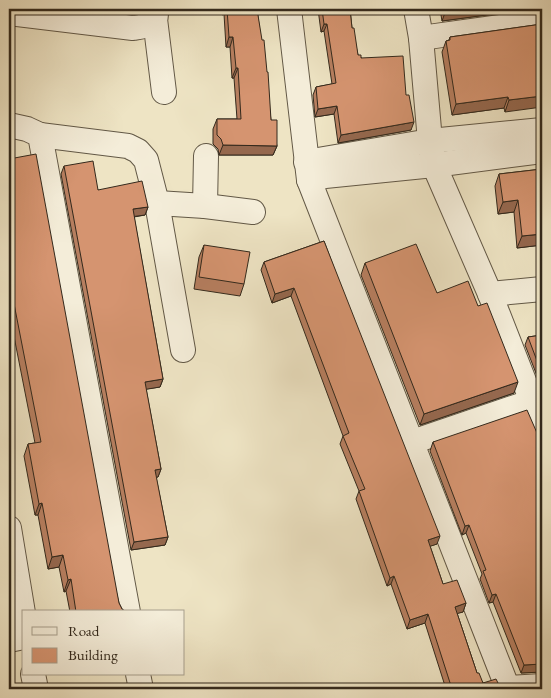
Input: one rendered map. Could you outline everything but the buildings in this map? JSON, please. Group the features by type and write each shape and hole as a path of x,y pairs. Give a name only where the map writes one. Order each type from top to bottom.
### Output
{"street":[{"path":"289,9 307,171 508,689 542,686"},
{"path":"416,9 421,38 430,141 434,165 538,400 542,427"},
{"path":"16,12 132,28 149,26 155,14"},
{"path":"155,14 164,92"},
{"path":"421,38 542,22"},
{"path":"9,125 27,129 40,135 128,146 138,151 146,160 157,203 183,350"},
{"path":"307,171 430,141 542,130"},
{"path":"40,135 128,610"},
{"path":"307,171 325,176 434,165 542,151"},
{"path":"206,156 206,206"},
{"path":"157,203 206,206 253,212"},
{"path":"490,294 542,289"},
{"path":"412,442 538,400"},
{"path":"9,528 23,610"},
{"path":"9,640 22,637"},
{"path":"33,676 36,689"},
{"path":"138,676 141,689"}]}
